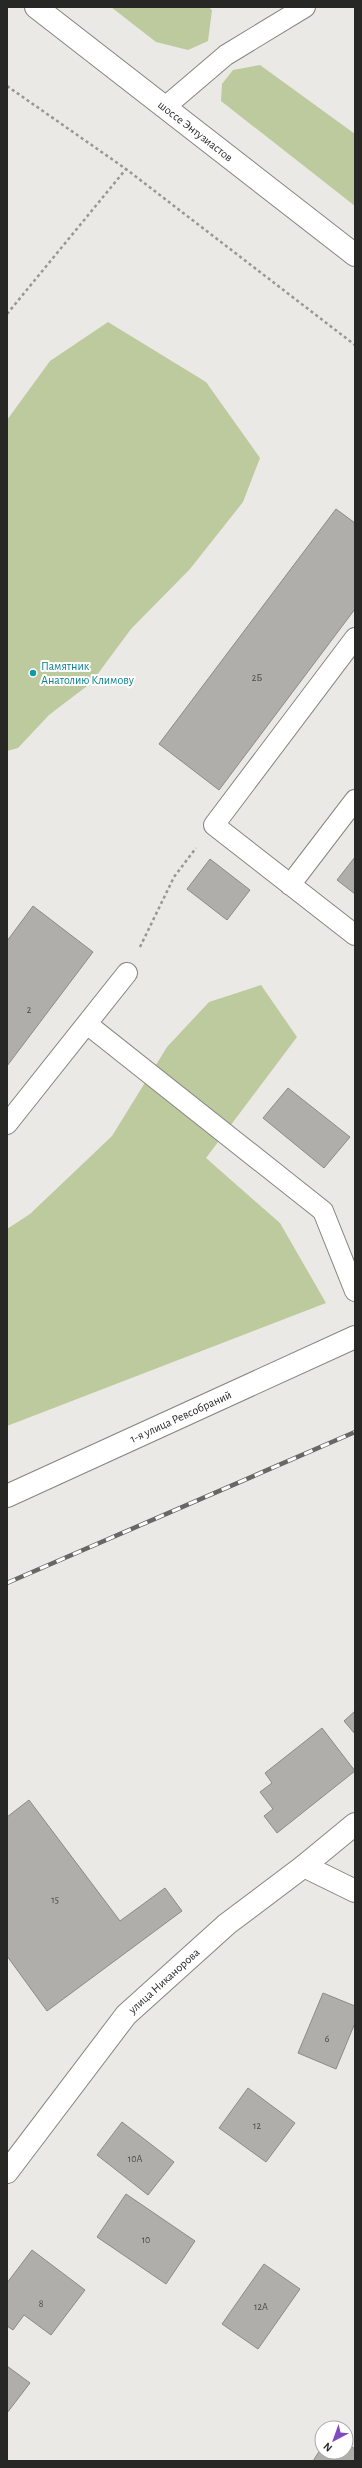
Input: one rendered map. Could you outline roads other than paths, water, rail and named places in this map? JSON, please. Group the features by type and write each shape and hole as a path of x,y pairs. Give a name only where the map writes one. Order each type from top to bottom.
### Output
{"street":[{"name":"шоссе Энтузиастов","path":"36,7 355,255"},
{"name":"1-я улица Ревсобраний","path":"7,1496 355,1337"},
{"name":"улица Никанорова","path":"7,2172 126,2015 227,1924 304,1866 355,1824"},
{"path":"304,1866 355,1891"}],"lane":[{"path":"165,107 226,56 305,7"},
{"path":"355,638 214,825 355,935"},
{"path":"290,884 355,800"},
{"path":"7,1124 127,973"},
{"path":"87,1024 323,1211 348,1251 355,1291"}],"railway":[{"path":"7,1583 355,1432"}],"place":[{"name":"Памятник Анатолию Климову","path":"33,673"}]}
